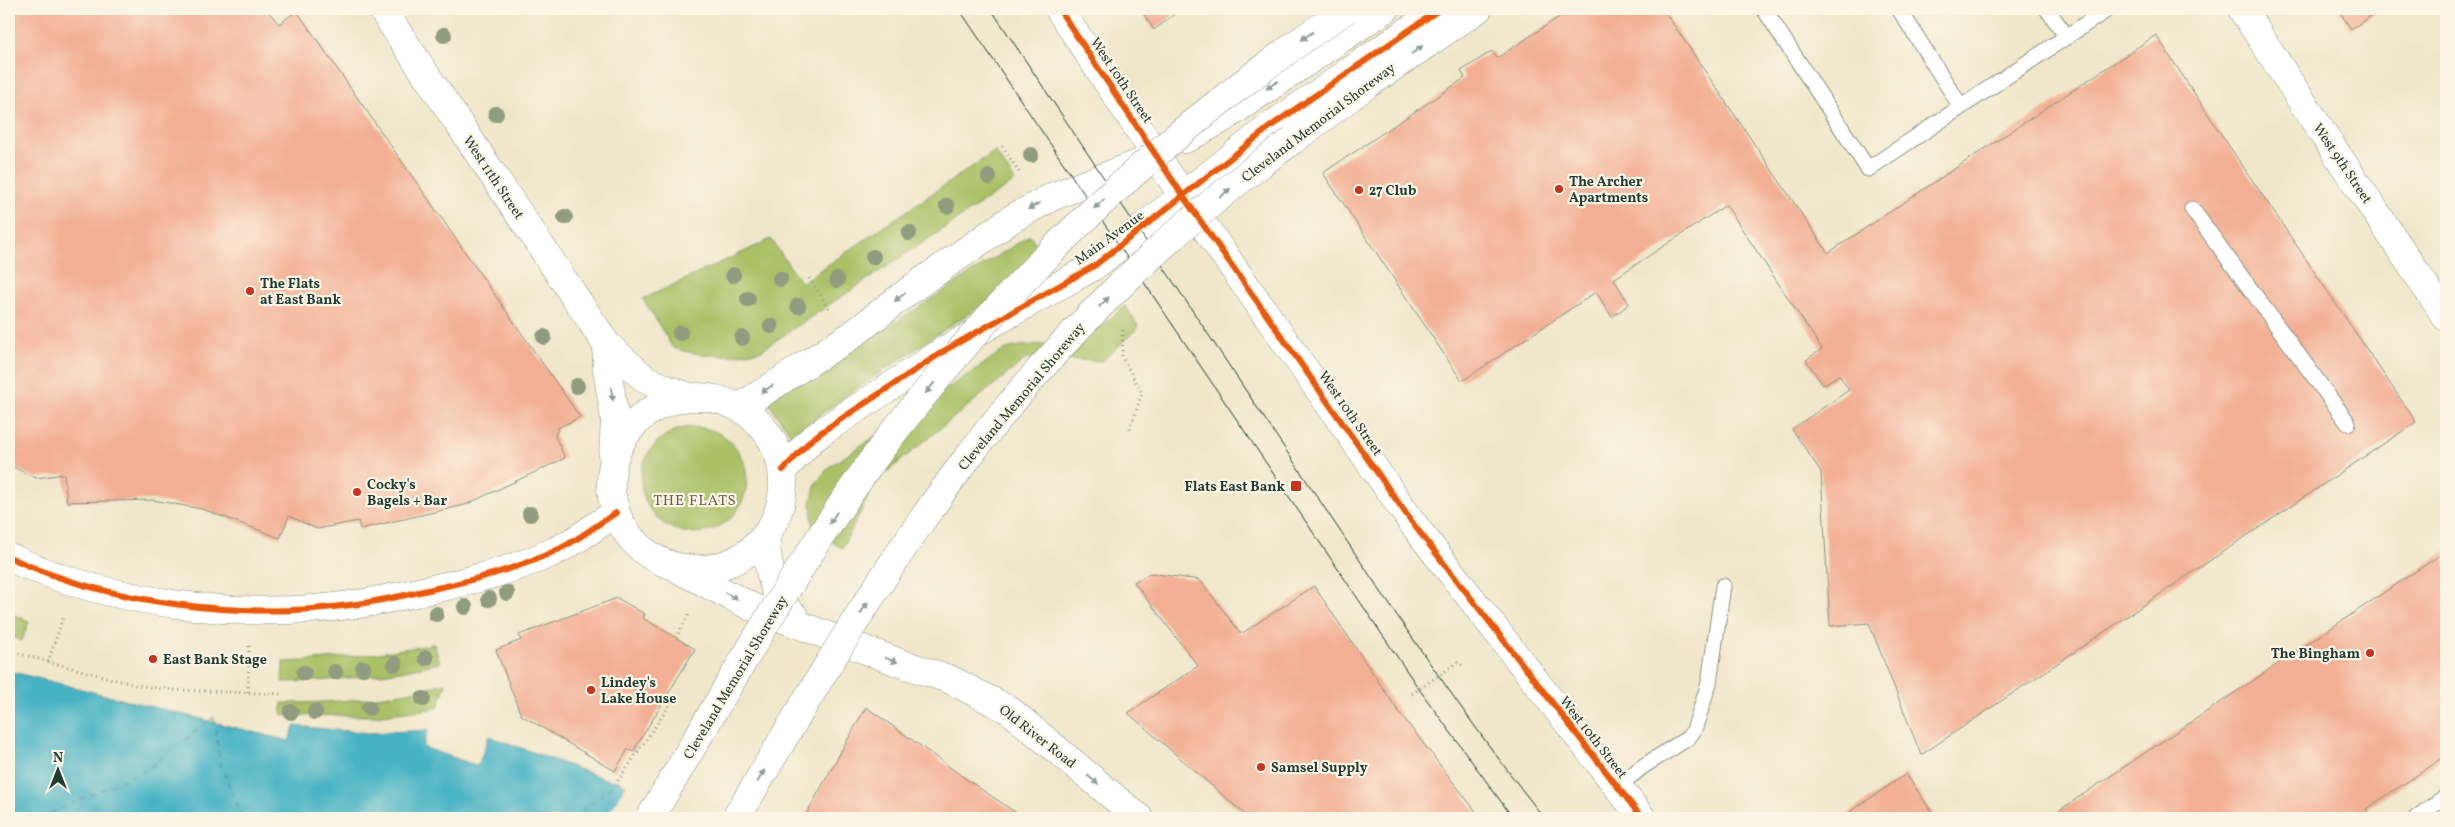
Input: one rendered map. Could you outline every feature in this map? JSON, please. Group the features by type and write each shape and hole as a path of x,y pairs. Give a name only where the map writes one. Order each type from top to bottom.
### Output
{"main road":[{"name":"West 11th Street","path":"382,9 607,345 645,379 690,397"},
{"name":"West 10th Street","path":"1059,9 1183,196 1420,533 1642,818"},
{"name":"Cleveland Memorial Shoreway","path":"650,818 835,514 882,447 970,337 1054,247 1153,155 1201,115 1306,36 1347,9"},
{"path":"740,408 845,340 979,240 1032,206 1079,185 1157,156 1222,119 1385,9"},
{"name":"Main Avenue","path":"783,470 811,440 947,349 1094,266 1279,120 1440,9"},
{"name":"Cleveland Memorial Shoreway","path":"736,818 838,648 915,530 983,437 1042,367 1087,318 1142,265 1252,170 1365,86 1478,9"},
{"name":"West 9th Street","path":"2242,9 2446,317"},
{"path":"607,345 615,420 610,487 616,512 628,536 648,554 672,566 698,570 725,565 748,553 765,536 777,516 782,501 783,470 776,445 761,424 740,408 716,398 690,397 665,402 642,416 624,436 613,461"},
{"path":"9,557 57,576 104,591 161,602 222,609 299,609 350,605 479,579 556,551 616,512"},
{"name":"Old River Road","path":"765,536 770,577 788,612 813,631"},
{"name":"Old River Road","path":"672,566 752,607 813,631 949,679 1010,710 1139,818"}],"lane":[{"path":"1764,9 1868,169 2108,9"},
{"path":"1899,9 1961,106"},
{"path":"2047,9 2067,37"},
{"path":"2192,209 2348,424"},
{"path":"1618,787 1642,767 1688,738 1694,730 1709,683 1723,586"},
{"path":"2416,818 2446,796"}],"path":[{"path":"1002,146 1027,183"},
{"path":"809,278 833,315"},
{"path":"1124,323 1122,357 1142,393 1130,429"},
{"path":"676,638 694,606"},
{"path":"48,662 62,618"},
{"path":"248,692 249,644"},
{"path":"9,652 135,685 175,690 282,694"},
{"path":"1412,694 1458,662 1464,668"}],"green space":[{"path":"995,151 1015,181 760,351 716,356 696,354 673,348 643,299 771,239 801,283"},
{"path":"1030,235 1047,261 847,395 792,436 766,400 828,366"},
{"path":"1125,306 1139,327 1102,361 1027,358 877,480 842,548 813,530 811,502 816,483 829,467 1006,349 1068,342 1083,338 1096,330"},
{"path":"694,427 714,431 731,443 743,460 747,480 743,500 731,517 714,529 694,533 674,529 657,517 645,500 641,480 645,460 657,443 674,431"},
{"path":"9,613 29,621 22,641 9,636"},
{"path":"434,644 440,663 361,677 282,682 283,662 359,656"},
{"path":"446,683 438,708 374,716 282,715 282,703 364,699"}],"water":[{"path":"9,671 289,741 294,726 369,733 428,730 423,747 478,766 489,736 608,780 618,781 684,818 9,818"}],"pier":[{"path":"627,784 686,816 687,818 606,818"}],"building":[{"name":"The Flats at East Bank","path":"9,9 266,9 279,24 297,11 580,417 558,428 555,436 565,458 465,505 360,529 358,521 317,529 289,516 280,538 202,509 153,500 67,502 64,474 36,478 9,465"},
{"path":"1140,9 1181,9 1154,30"},
{"path":"1571,9 1663,9 1828,253 2156,35 2416,422 1921,755 1869,623 1830,626 1821,472 1792,429 1849,390 1839,375 1823,385 1806,360 1822,349 1726,205 1614,279 1629,304 1612,317 1596,292 1462,381 1323,173 1465,78 1461,71 1492,51 1497,58"},
{"path":"2338,9 2382,9 2351,29"},
{"name":"The Bingham","path":"2446,551 2446,756 2366,809 2373,818 2048,818"},
{"path":"1150,573 1200,580 1241,634 1314,586 1399,712 1481,818 1249,818 1128,713 1198,666 1134,582"},
{"name":"Lindey's Lake House","path":"617,598 645,614 643,618 695,649 633,752 628,749 615,771 521,715 496,650 521,640 519,635"},
{"path":"866,707 972,783 1024,818 804,818"},
{"path":"1906,774 1936,818 1841,818"}],"ferry route":[{"path":"40,818 148,769 214,717"},
{"path":"214,718 220,764 243,818"},
{"path":"573,818 618,781"}],"tram line":[{"path":"959,9 1419,689 1513,818"},
{"path":"991,9 1398,617 1484,739 1544,818"}],"cycle path":[{"path":"1059,9 1183,196 1414,525 1642,818"},
{"path":"783,470 811,440 947,349 1094,266 1271,126 1440,9"},
{"path":"9,557 48,573 132,597 221,609 308,609 389,599 493,574 540,558 563,547 616,513"}],"place":[{"name":"The Archer Apartments","path":"1559,189"},
{"name":"27 Club","path":"1359,190"},
{"name":"The Flats at East Bank","path":"250,291"},
{"name":"Flats East Bank","path":"1296,486"},
{"name":"Cocky's Bagels + Bar","path":"357,492"},
{"name":"The Bingham","path":"2370,653"},
{"name":"East Bank Stage","path":"153,659"},
{"name":"Lindey's Lake House","path":"591,690"},
{"name":"Samsel Supply","path":"1261,767"}],"district":[{"name":"THE FLATS","path":"695,500"}]}
